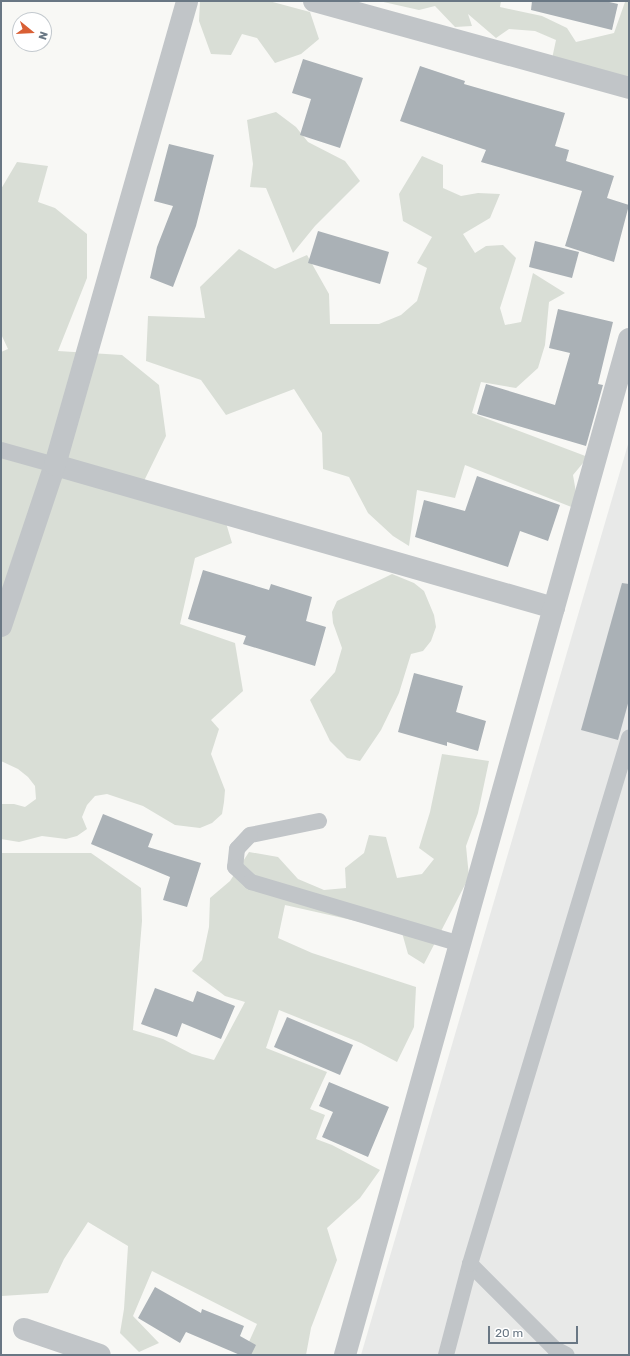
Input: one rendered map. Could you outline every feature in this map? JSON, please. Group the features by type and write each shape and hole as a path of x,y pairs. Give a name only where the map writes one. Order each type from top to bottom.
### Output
{"street":[{"path":"1,626 55,465 186,1"},
{"path":"314,1 629,88"},
{"path":"345,1355 554,608 625,376 629,339"},
{"path":"55,465 554,608"},
{"path":"24,1329 100,1355"}],"lane":[{"path":"1,450 55,465"},
{"path":"446,1355 470,1264 629,738"},
{"path":"319,821 250,835 237,849 234,867 251,882 460,944"},
{"path":"470,1264 560,1353"}],"shaded area":[{"path":"200,1 269,1 310,12 319,39 301,54 275,63 257,38 242,34 231,55 211,54 199,21"},
{"path":"379,1 501,1 500,7 542,16 567,28 576,42 614,33 625,2 629,2 629,92 550,68 556,40 535,31 509,29 496,38 468,14 472,26 455,27 435,6 419,10"},
{"path":"276,112 296,127 308,142 345,161 360,181 315,226 293,253 266,188 250,187 253,164 247,120"},
{"path":"422,156 443,165 443,188 461,196 478,193 500,194 490,218 463,234 475,253 486,246 503,245 516,258 500,308 505,325 521,322 533,273 565,293 549,302 545,345 538,368 516,388 481,382 472,413 588,457 573,475 579,510 465,465 455,498 417,490 409,546 393,536 368,513 349,477 323,469 322,433 294,389 226,415 201,380 146,361 148,316 205,318 200,287 239,249 275,269 307,255 329,294 330,324 379,324 401,315 417,301 427,268 417,263 432,237 403,221 399,194"},
{"path":"17,162 48,166 38,202 55,208 87,234 87,278 58,351 122,355 159,385 166,436 143,483 226,523 232,543 195,558 180,624 235,643 243,691 211,720 219,729 211,754 225,790 224,802 222,814 212,823 200,828 175,825 143,806 107,794 95,796 87,805 82,817 87,829 77,836 66,839 42,836 19,842 1,839 1,804 14,804 25,807 36,799 35,786 28,777 18,769 1,761 1,352 8,349 1,334 1,189"},
{"path":"629,441 629,1355 361,1355"},
{"path":"392,574 414,583 424,591 434,615 436,627 431,641 423,651 411,654 399,693 381,730 360,761 347,758 330,741 310,700 335,672 342,648 333,623 332,612 337,601"},
{"path":"442,754 489,761 478,813 466,846 469,877 424,964 408,954 399,922 365,923 285,905 278,938 312,953 416,987 414,1027 397,1062 361,1043 279,1010 266,1048 327,1072 310,1109 325,1115 316,1139 332,1145 380,1170 360,1198 327,1228 337,1260 311,1328 306,1355 243,1355 257,1324 152,1271 133,1316 159,1343 139,1352 120,1333 124,1309 128,1246 88,1222 64,1259 48,1293 2,1296 1,853 91,853 141,888 142,921 133,1030 163,1039 192,1054 214,1060 245,1002 225,996 192,971 202,960 209,927 210,898 230,881 249,852 278,857 298,879 324,890 346,888 345,868 364,853 369,835 386,837 397,878 422,874 434,859 419,848 430,812"}],"building":[{"path":"532,1 605,1 618,4 612,30 531,10"},
{"path":"303,59 363,78 340,148 300,135 311,99 292,93"},
{"path":"420,66 465,81 464,84 565,113 555,146 569,150 566,161 614,176 607,198 629,205 614,262 565,246 582,191 481,162 486,150 400,121"},
{"path":"169,144 214,155 196,226 173,287 150,278 157,247 173,206 154,201"},
{"path":"318,231 389,252 380,284 308,263"},
{"path":"535,241 579,252 572,278 529,267"},
{"path":"558,309 613,322 598,384 603,385 586,446 477,414 486,384 555,405 570,353 549,348"},
{"path":"477,476 560,505 548,541 520,531 508,567 415,537 424,500 465,511"},
{"path":"203,570 269,590 271,584 312,597 306,621 326,627 315,666 243,644 246,636 188,619"},
{"path":"622,583 629,584 629,700 618,740 581,730"},
{"path":"414,673 463,686 456,712 486,721 478,751 447,742 447,746 398,732"},
{"path":"103,814 153,834 148,847 201,863 187,907 163,900 170,877 91,844"},
{"path":"155,988 193,1002 197,991 235,1006 221,1039 182,1023 177,1037 141,1024"},
{"path":"287,1017 353,1045 340,1075 274,1047"},
{"path":"329,1082 389,1107 368,1157 322,1137 333,1112 319,1106"},
{"path":"155,1287 201,1313 202,1309 244,1326 240,1336 256,1345 251,1355 240,1355 186,1332 180,1343 138,1318"}]}
